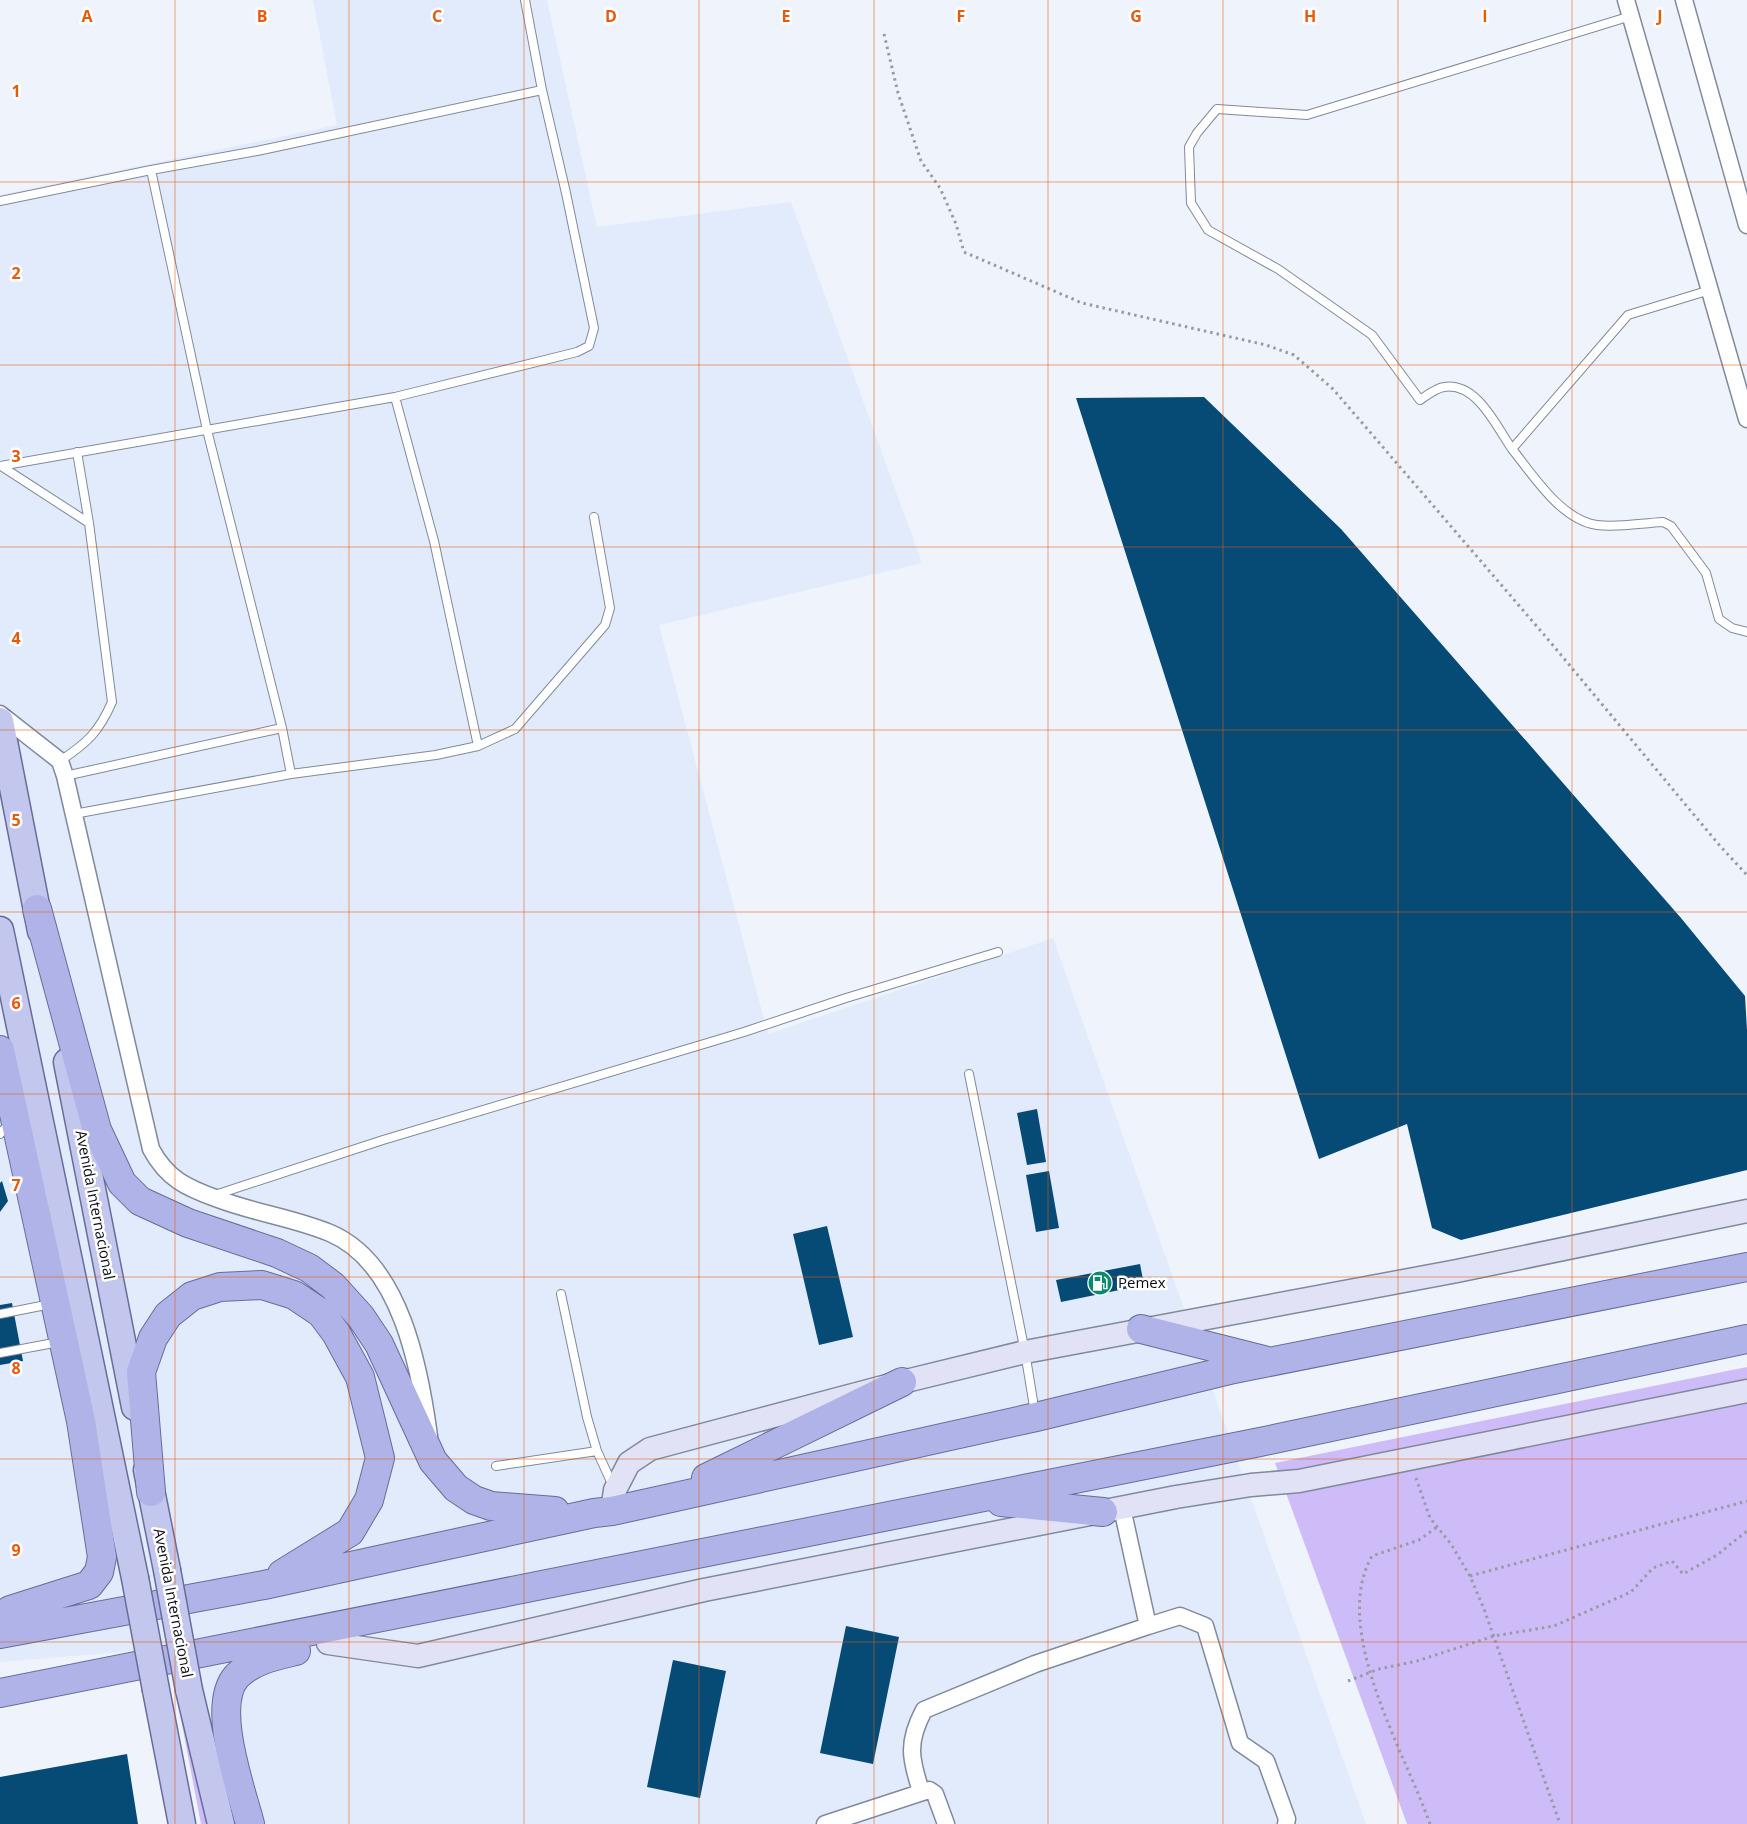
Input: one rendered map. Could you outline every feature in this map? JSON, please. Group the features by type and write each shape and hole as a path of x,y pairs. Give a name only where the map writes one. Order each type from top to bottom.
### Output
{"highway":[{"path":"37,909 97,1130 122,1183 140,1201 188,1223 277,1253 309,1268 333,1286 361,1317 378,1344 433,1460 456,1488 474,1500 491,1506 513,1510 607,1505 666,1498 1036,1416 1234,1369 1747,1267"},
{"path":"0,1050 5,1122 56,1304 81,1421 102,1557 98,1572 89,1584 10,1610 0,1619"},
{"path":"151,1492 141,1372 153,1338 168,1315 192,1296 220,1287 262,1285 294,1295 321,1313 336,1333 360,1377 380,1458 369,1500 350,1532 264,1585"},
{"path":"1141,1329 1272,1362"},
{"path":"0,1693 974,1499 1747,1338"},
{"path":"666,1498 902,1382"},
{"path":"974,1499 1112,1510"},
{"path":"0,1634 264,1585 607,1505"},
{"path":"250,1824 226,1726 226,1699 231,1685 237,1676 267,1657 432,1619 466,1600"}],"main road":[{"name":"Avenida Internacional","path":"0,721 189,1690 221,1824"},
{"path":"0,930 134,1578 182,1824"},
{"path":"607,1505 629,1463 650,1449 902,1382 1025,1352 1447,1273 1747,1211"},
{"path":"328,1643 418,1656 704,1590 1176,1497 1251,1485 1299,1481 1410,1460 1747,1391"},
{"path":"0,1703 28,1687"}],"street":[{"path":"1626,0 1747,419"},
{"path":"1684,0 1747,225"},
{"path":"0,714 63,768 151,1149 160,1166 188,1188 246,1210 332,1234 362,1255 388,1290 406,1329 425,1404 433,1460"},
{"path":"1112,1510 1148,1626"},
{"path":"921,1791 912,1766 911,1741 924,1710 1035,1664 1180,1616 1205,1626 1240,1743 1266,1761 1287,1819 1286,1824"},
{"path":"826,1824 921,1791 929,1790 935,1794 946,1824"}],"lane":[{"path":"1,466 395,397 577,352 589,346 594,328 542,90 525,0"},
{"path":"1631,16 1307,115 1217,109 1197,133 1189,147 1191,203 1208,230 1278,269 1372,335 1420,400 1442,386 1459,387 1473,394 1512,449 1554,502 1578,517 1596,525 1663,522 1671,526 1706,573 1719,619 1732,628 1747,632"},
{"path":"0,201 151,170 257,151 542,90"},
{"path":"151,170 207,430 282,728 291,774"},
{"path":"1512,449 1628,314 1710,290"},
{"path":"395,397 434,541 478,746"},
{"path":"63,768 102,724 112,702 89,523 77,452"},
{"path":"1,466 89,523"},
{"path":"74,814 291,774 436,755 478,746 515,729 605,625 610,608 594,517"},
{"path":"63,768 282,728"},
{"path":"211,1197 383,1140 744,1032 846,998 998,952"},
{"path":"969,1074 1025,1352 1036,1416"},
{"path":"561,1294 587,1417 597,1451 607,1505"},
{"path":"0,1314 56,1304"},
{"path":"0,1353 64,1341"},
{"path":"496,1466 597,1451"}],"path":[{"path":"884,34 898,93 921,161 940,188 956,224 964,252 1082,303 1266,345 1294,355 1339,396 1540,630 1720,846 1747,875"},
{"path":"1410,1460 1430,1518 1451,1544 1470,1576 1494,1636 1560,1824"},
{"path":"1470,1576 1747,1501"},
{"path":"1430,1824 1378,1698 1370,1673 1359,1597 1366,1566 1372,1556 1419,1540 1437,1527"},
{"path":"1348,1681 1494,1636 1554,1626 1631,1592 1653,1568 1672,1561 1683,1574 1717,1555 1747,1531"}],"shaded area":[{"path":"313,0 547,0 597,227 791,202 922,563 659,625 768,1034 1053,938 1366,1824 226,1824 185,1647 0,1662 0,195 337,125"},
{"path":"1747,1367 1747,1824 1407,1824 1275,1463"},
{"path":"181,1687 208,1824 201,1824 175,1688"}],"building":[{"path":"1204,397 1341,529 1681,918 1745,996 1747,1030 1747,1170 1461,1240 1432,1228 1407,1124 1319,1159 1076,398"},
{"path":"1037,1109 1046,1162 1027,1165 1017,1113"},
{"path":"1049,1171 1059,1228 1036,1232 1026,1175"},
{"path":"2,1181 8,1201 0,1212 0,1183"},
{"path":"827,1226 853,1337 819,1345 793,1234"},
{"name":"Pemex","path":"1140,1264 1144,1285 1061,1302 1056,1280"},
{"path":"12,1303 23,1361 0,1365 0,1305"},
{"path":"846,1626 899,1637 873,1764 820,1753"},
{"path":"673,1660 726,1671 700,1798 647,1787"},
{"path":"127,1754 138,1824 0,1824 0,1777"}],"place":[{"name":"Pemex","path":"1100,1283"}]}
